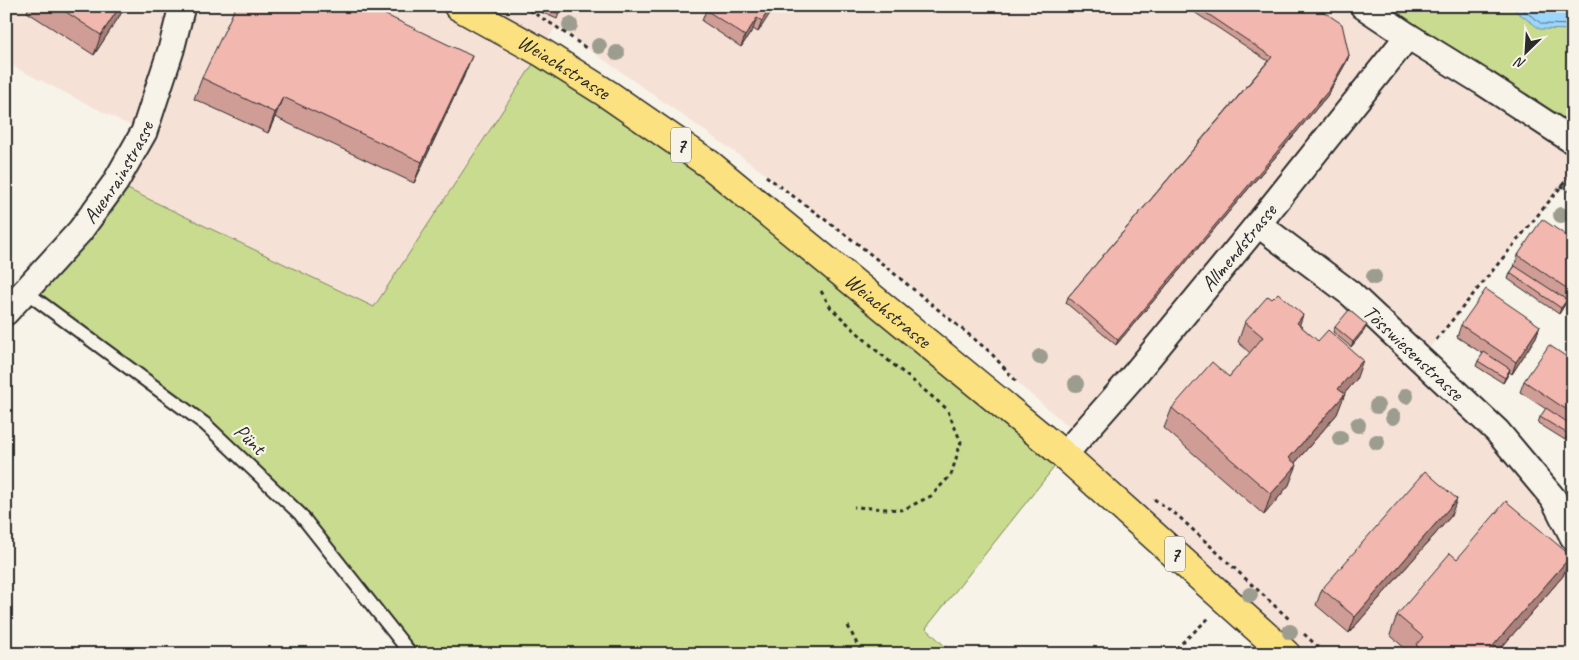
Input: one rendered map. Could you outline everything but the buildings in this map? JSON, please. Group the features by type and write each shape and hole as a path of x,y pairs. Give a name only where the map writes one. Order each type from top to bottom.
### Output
{"main road":[{"name":"Weiachstrasse","path":"458,6 541,52 606,93 709,164 1064,455 1286,654"}],"street":[{"name":"Auenrainstrasse","path":"6,312 26,292 86,223 115,183 144,132 171,50 182,6"},
{"path":"1363,6 1573,141"},
{"name":"Allmendstrasse","path":"1064,455 1130,380 1258,224 1408,36"},
{"name":"Tösswiesenstrasse","path":"1258,224 1351,294 1497,430 1563,501 1573,537"}],"lane":[{"name":"Pünt","path":"26,292 205,424 300,514 411,654"}],"path":[{"path":"1421,358 1573,172"},
{"path":"1561,186 1573,194"},
{"path":"818,286 831,308 837,314 877,351 947,409 961,442 951,475 931,496 902,510 854,506"},
{"path":"1170,654 1228,601"},
{"path":"848,626 862,654"}],"shaded area":[{"path":"6,6 1369,6 1573,141 1573,172 1421,358 1573,515 1573,654 1286,654 1064,455 1080,436 1022,387 990,352 858,244 753,165 556,26 541,52 374,307 115,183 143,132 6,63"}],"green space":[{"path":"1369,6 1573,6 1573,141"},
{"path":"541,52 606,93 1064,455 926,628 953,654 568,654 565,650 563,654 411,654 300,514 205,424 26,292 115,183 374,307"}],"water":[{"path":"1509,6 1573,6 1573,30 1540,29"}]}
